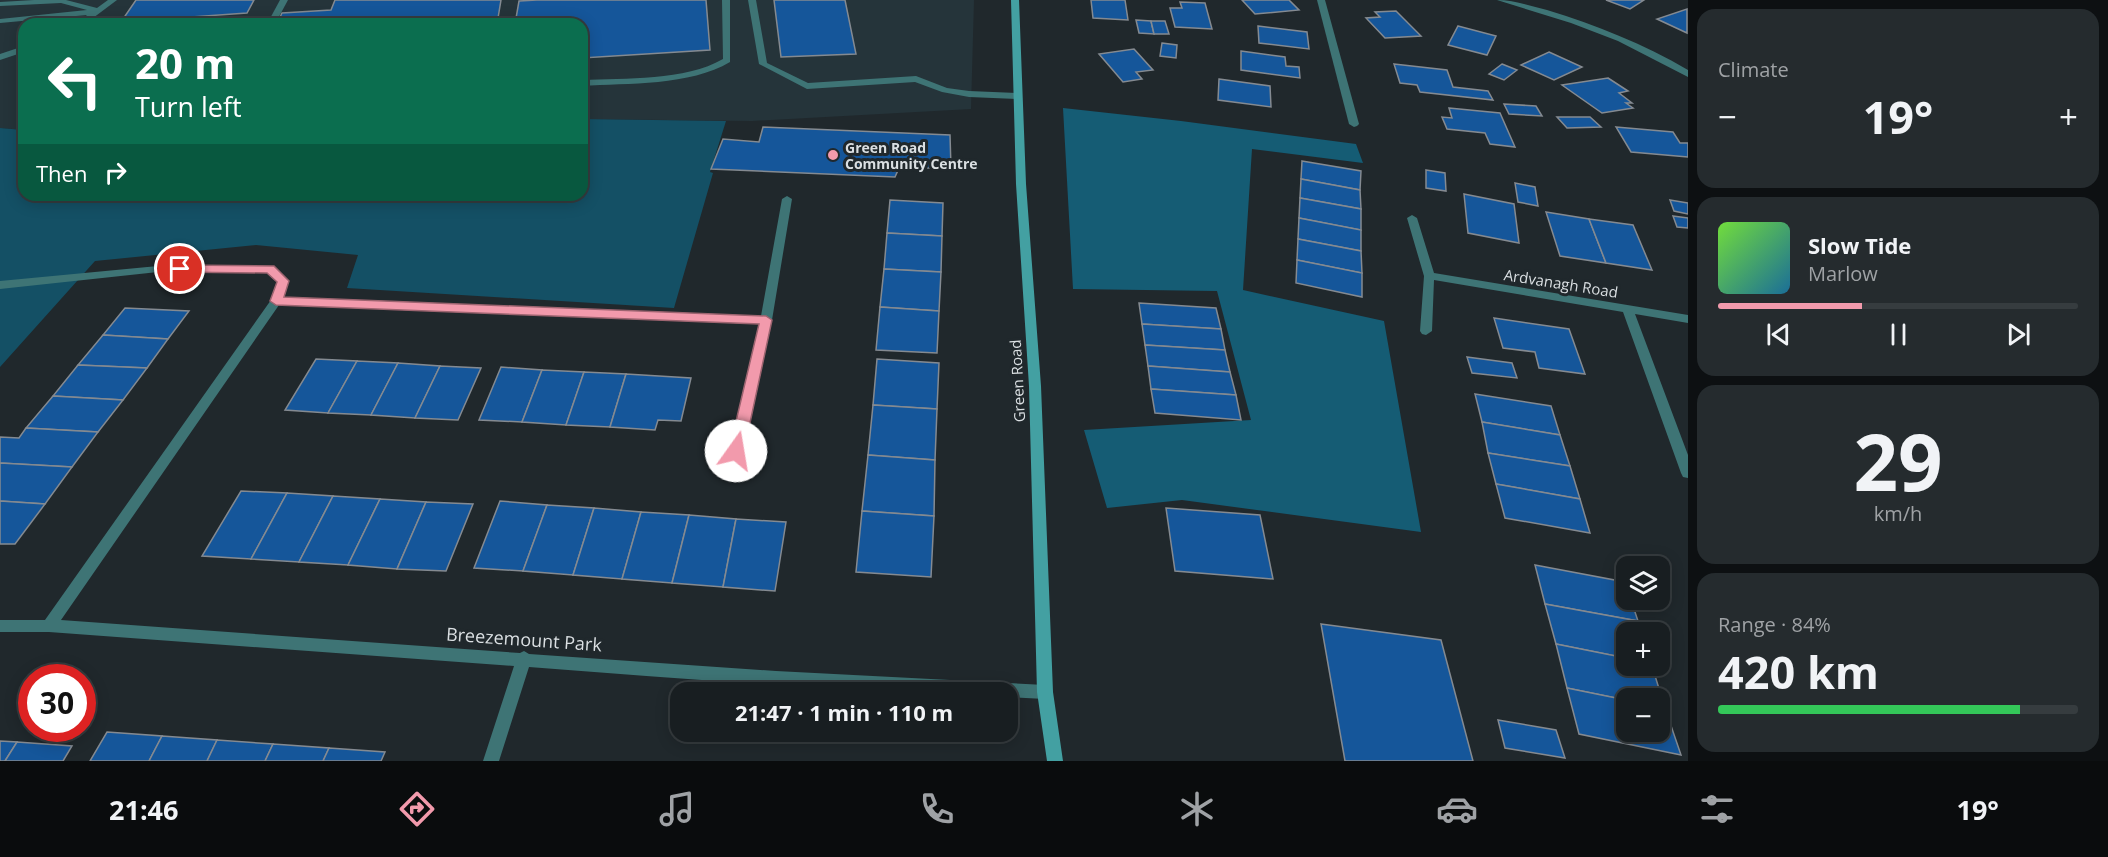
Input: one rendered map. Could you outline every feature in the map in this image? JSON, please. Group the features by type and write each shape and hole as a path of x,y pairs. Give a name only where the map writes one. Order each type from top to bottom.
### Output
{"street":[{"path":"88,18 113,0"},
{"path":"274,18 284,0"},
{"path":"588,83 657,78 719,67 727,60 726,0"},
{"path":"752,0 763,64 807,86 916,79 945,90 969,94 1017,96"},
{"name":"Green Road","path":"1015,0 1021,184 1035,386 1045,692 1055,761"},
{"path":"1322,0 1354,124"},
{"path":"1501,0 1547,12 1608,34 1688,74"},
{"path":"0,4 61,2 99,10"},
{"path":"27,18 99,10"},
{"path":"0,21 18,19"},
{"path":"0,57 18,51"},
{"path":"736,451 766,320 787,199"},
{"path":"1412,218 1429,276 1426,331"},
{"path":"0,285 158,269 270,269 283,281 276,301 50,626"},
{"name":"Ardvanagh Road","path":"1429,276 1688,319"},
{"path":"276,301 766,320"},
{"path":"1628,309 1688,473"},
{"name":"Breezemount Park","path":"0,626 50,626 524,658 776,678 1045,692"},
{"path":"491,761 524,658"}],"shaded area":[{"path":"0,0 974,0 971,109 752,121 588,119 588,18 18,18 18,130 0,128"},
{"path":"1063,108 1356,144 1363,163 1252,149 1243,290 1384,321 1421,532 1182,500 1107,508 1084,430 1251,420 1217,291 1073,289"},
{"path":"588,119 726,121 674,308 347,288 358,255 256,245 95,261 0,367 0,128 18,130 18,201 588,201"}],"building":[{"path":"136,0 254,0 247,13 177,18 124,18"},
{"path":"335,0 501,0 498,18 280,18 282,13 331,10"},
{"path":"706,0 710,50 588,58 588,18 516,18 519,1"},
{"path":"774,0 845,0 856,54 781,57"},
{"path":"1091,0 1125,0 1128,20 1093,18"},
{"path":"1242,0 1289,0 1299,10 1255,14"},
{"path":"1606,0 1644,0 1630,9"},
{"path":"1180,2 1205,3 1212,29 1175,27 1170,8 1182,8"},
{"path":"1687,9 1687,33 1657,19"},
{"path":"1396,11 1421,36 1385,38 1366,18 1380,17 1375,12"},
{"path":"1136,20 1151,21 1154,34 1139,33"},
{"path":"1151,21 1165,21 1169,34 1154,34"},
{"path":"1258,26 1307,32 1309,49 1259,43"},
{"path":"1458,26 1496,36 1487,55 1448,45"},
{"path":"1162,43 1177,45 1176,58 1160,56"},
{"path":"1134,49 1153,70 1136,72 1142,79 1123,82 1099,54"},
{"path":"1241,51 1285,57 1286,66 1299,67 1300,78 1241,70"},
{"path":"1549,52 1582,67 1554,80 1521,65"},
{"path":"1394,64 1447,70 1453,87 1488,91 1493,100 1420,92 1417,85 1400,83"},
{"path":"1502,64 1517,70 1504,80 1489,74"},
{"path":"1608,78 1628,91 1619,93 1632,103 1626,103 1633,108 1602,113 1562,85"},
{"path":"1219,79 1270,86 1271,107 1218,100"},
{"path":"1504,104 1536,106 1542,116 1509,114"},
{"path":"1449,108 1500,113 1515,147 1490,144 1485,133 1447,129 1442,117 1452,118"},
{"path":"1557,117 1590,117 1601,127 1567,128"},
{"name":"Green Road Community Centre","path":"763,127 950,135 951,168 899,168 895,177 711,169 723,139 759,142"},
{"path":"1616,127 1673,132 1680,143 1688,143 1688,157 1631,152"},
{"path":"1302,161 1361,171 1360,190 1301,179"},
{"path":"1426,170 1445,173 1446,191 1426,188"},
{"path":"1301,179 1360,190 1361,209 1300,198"},
{"path":"1515,183 1535,187 1538,206 1518,202"},
{"path":"1464,194 1514,204 1519,243 1468,233"},
{"path":"1300,198 1361,209 1361,230 1299,218"},
{"path":"890,200 943,203 942,236 887,233"},
{"path":"1670,200 1688,203 1688,214 1674,211"},
{"path":"1546,212 1589,219 1606,263 1560,256"},
{"path":"1673,216 1688,218 1688,228 1677,227"},
{"path":"1299,218 1361,230 1361,251 1298,239"},
{"path":"1589,219 1633,225 1652,270 1606,263"},
{"path":"887,233 942,236 941,272 884,269"},
{"path":"1298,239 1361,251 1362,273 1297,260"},
{"path":"1297,260 1362,273 1362,297 1296,283"},
{"path":"884,269 941,272 939,311 880,307"},
{"path":"1139,303 1216,308 1221,329 1142,324"},
{"path":"880,307 939,311 937,353 876,350"},
{"path":"125,308 189,311 168,339 103,335"},
{"path":"1494,318 1569,329 1585,374 1539,368 1535,352 1503,348"},
{"path":"1142,324 1221,329 1225,350 1145,345"},
{"path":"103,335 168,339 147,368 78,365"},
{"path":"1145,345 1225,350 1230,372 1148,366"},
{"path":"1467,357 1512,363 1517,378 1472,373"},
{"path":"316,359 357,361 328,413 285,410"},
{"path":"877,359 939,363 937,409 873,405"},
{"path":"357,361 398,363 371,415 328,413"},
{"path":"398,363 440,366 415,418 371,415"},
{"path":"78,365 147,368 123,400 53,396"},
{"path":"440,366 481,368 458,420 415,418"},
{"path":"1148,366 1230,372 1236,395 1151,389"},
{"path":"501,367 542,370 522,422 479,420"},
{"path":"542,370 584,372 566,425 522,422"},
{"path":"584,372 626,374 610,427 566,425"},
{"path":"626,374 691,378 681,421 658,420 655,430 610,427"},
{"path":"1151,389 1236,395 1241,420 1155,413"},
{"path":"1475,394 1551,406 1560,435 1482,422"},
{"path":"53,396 123,400 98,432 26,428"},
{"path":"873,405 937,409 935,460 868,455"},
{"path":"1482,422 1560,435 1570,466 1488,453"},
{"path":"26,428 98,432 72,467 0,463 0,437 19,438"},
{"path":"1488,453 1570,466 1580,499 1496,484"},
{"path":"868,455 935,460 934,516 862,511"},
{"path":"0,463 72,467 45,504 0,501"},
{"path":"1496,484 1580,499 1590,533 1505,518"},
{"path":"241,491 287,493 251,559 202,556"},
{"path":"287,493 333,496 299,562 251,559"},
{"path":"333,496 380,499 348,565 299,562"},
{"path":"380,499 426,502 397,569 348,565"},
{"path":"0,501 45,504 15,544 0,544"},
{"path":"500,501 547,505 523,571 474,568"},
{"path":"426,502 473,504 446,571 397,569"},
{"path":"547,505 594,508 573,575 523,571"},
{"path":"594,508 641,512 622,579 573,575"},
{"path":"1166,508 1260,515 1273,579 1175,571"},
{"path":"862,511 934,516 931,577 856,572"},
{"path":"641,512 689,515 672,583 622,579"},
{"path":"689,515 736,519 723,587 672,583"},
{"path":"736,519 786,522 775,591 723,587"},
{"path":"1535,565 1616,580 1616,610 1634,610 1638,621 1545,604"},
{"path":"1545,604 1638,622 1616,622 1616,656 1556,644"},
{"path":"1321,624 1441,640 1473,761 1345,761"},
{"path":"1556,644 1616,656 1616,676 1655,676 1659,688 1616,688 1616,698 1567,688"},
{"path":"1567,688 1616,698 1616,742 1579,734"},
{"path":"1498,720 1556,730 1565,758 1505,748"},
{"path":"1670,723 1681,755 1618,742 1670,742"},
{"path":"107,732 162,736 149,761 90,761"},
{"path":"162,736 217,740 207,761 149,761"},
{"path":"217,740 273,744 265,761 207,761"},
{"path":"0,741 17,742 5,761 0,761"},
{"path":"17,742 72,746 63,761 5,761"},
{"path":"273,744 329,748 323,761 265,761"},
{"path":"329,748 385,752 381,761 323,761"}],"place":[{"name":"Green Road Community Centre","path":"833,155"}],"route":[{"path":"180,269 270,269 283,281 276,301 766,320 736,451"}]}
